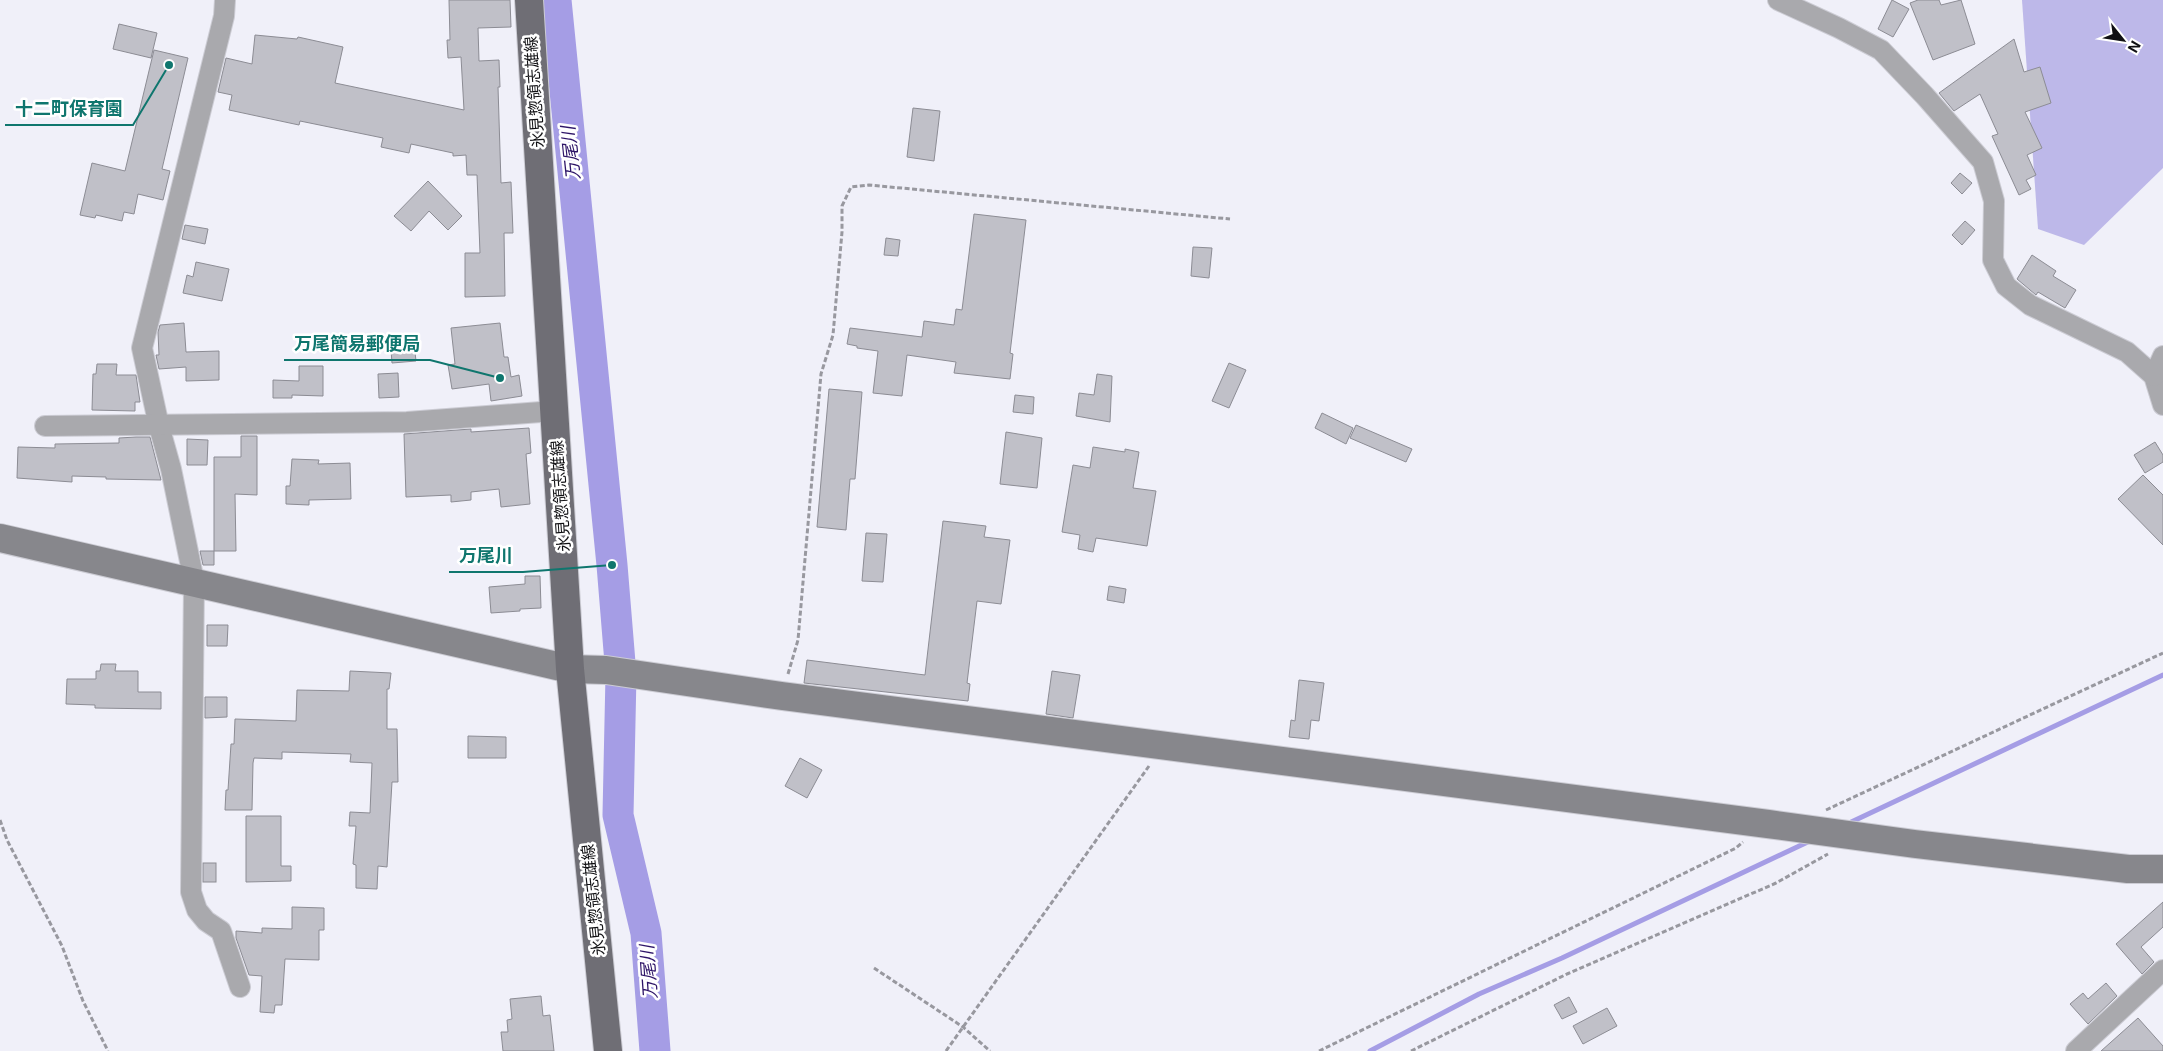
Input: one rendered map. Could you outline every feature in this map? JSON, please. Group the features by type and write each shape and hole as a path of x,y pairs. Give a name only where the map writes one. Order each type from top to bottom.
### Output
{"main road":[{"name":"氷見惣領志雄線","path":"529,0 570,669 608,1051"}],"street":[{"path":"225,0 224,16 142,348 159,426 171,469 194,581 190,892 197,910 206,921 221,931 232,958 240,987"},
{"path":"1778,0 1881,50 1983,162 1994,201 1994,260 2006,286 2030,305 2128,352 2154,376 2163,405"},
{"path":"2154,376 2163,356"},
{"path":"45,426 407,422 554,410"},
{"path":"0,538 194,581 570,669 606,670 782,696 1853,836 2128,869 2163,869"},
{"path":"2076,1051 2163,970"}],"path":[{"path":"782,696 798,640 821,374 833,334 842,232 842,206 851,187 869,185 1230,219"},
{"path":"1806,829 1830,808 2163,654"},
{"path":"946,1051 1164,746"},
{"path":"0,820 7,840 62,946 83,1001 108,1051"},
{"path":"1319,1051 1736,848 1768,824"},
{"path":"1410,1051 1567,974 1776,883 1853,836"},
{"path":"874,968 964,1027 990,1051"}],"shaded area":[{"path":"2022,0 2163,0 2163,168 2084,245 2038,229"}],"building":[{"path":"449,0 510,0 511,27 478,28 479,61 499,60 501,183 511,182 513,233 504,233 505,296 465,297 465,253 480,253 477,175 467,175 466,155 453,156 453,153 411,144 409,153 381,147 383,138 300,121 299,125 229,110 232,95 218,92 226,58 252,64 255,35 297,39 298,37 343,47 335,83 464,110 461,57 448,58 447,40 450,40"},
{"path":"1892,0 1909,9 1893,37 1878,29"},
{"path":"1918,0 1939,0 1941,5 1961,0 1975,44 1933,60 1910,3"},
{"path":"119,24 157,33 151,58 113,49"},
{"path":"2014,39 2024,72 2040,67 2051,103 2025,112 2042,148 2027,155 2036,175 2026,180 2031,189 2019,195 1992,136 1998,134 1980,94 1954,111 1939,93"},
{"path":"154,50 188,58 162,169 170,171 163,200 138,194 134,214 124,212 122,221 96,215 95,218 80,215 92,163 125,171"},
{"path":"913,108 940,111 934,161 907,157"},
{"path":"1960,173 1972,183 1962,194 1951,183"},
{"path":"428,181 462,216 448,230 429,211 411,231 394,216"},
{"path":"974,214 1026,220 1010,353 1013,354 1010,379 954,373 956,362 907,355 902,396 873,393 878,351 857,348 857,346 847,344 850,328 922,337 924,321 954,325 956,309 962,310"},
{"path":"1965,221 1975,230 1962,245 1952,235"},
{"path":"185,225 208,229 205,244 182,239"},
{"path":"886,238 900,240 898,256 884,255"},
{"path":"1193,247 1212,248 1209,278 1191,276"},
{"path":"2032,255 2056,271 2053,276 2076,290 2065,308 2038,292 2036,295 2017,279"},
{"path":"196,262 229,269 222,301 183,293 187,275 193,277"},
{"path":"184,323 186,352 219,351 219,380 186,381 186,367 159,369 156,355 159,355 158,332 160,325"},
{"path":"500,323 504,357 508,357 511,377 519,375 522,396 491,401 489,384 452,389 448,365 455,364 451,328"},
{"path":"413,335 416,361 392,363 390,337"},
{"path":"1229,363 1246,370 1229,408 1212,401"},
{"path":"97,364 117,364 116,375 136,375 140,402 135,402 135,411 92,410 93,374 96,374"},
{"path":"299,366 323,366 323,396 292,395 292,398 273,398 273,380 299,381"},
{"path":"398,373 399,397 379,398 378,374"},
{"path":"1097,374 1112,376 1110,422 1076,416 1079,393 1094,395"},
{"path":"829,389 862,392 855,479 850,479 846,530 817,527"},
{"path":"1015,395 1034,397 1033,414 1013,412"},
{"path":"1322,413 1353,428 1346,444 1315,428"},
{"path":"1356,425 1412,449 1406,462 1350,438"},
{"path":"529,428 531,453 526,454 530,504 501,507 499,489 471,492 471,500 451,502 451,495 406,497 404,434 471,429 471,432"},
{"path":"1006,432 1042,438 1037,488 1000,484"},
{"path":"241,436 257,436 257,495 235,494 236,551 214,551 214,457 241,457"},
{"path":"150,437 161,480 72,476 72,482 17,478 18,447 55,448 55,444 119,443 119,438"},
{"path":"187,439 208,440 207,465 187,465"},
{"path":"2155,442 2163,455 2163,462 2145,473 2134,455"},
{"path":"1093,447 1125,452 1125,449 1139,452 1133,488 1156,491 1147,546 1096,538 1093,552 1078,549 1080,535 1062,532 1073,465 1090,468"},
{"path":"292,459 319,460 318,464 350,463 351,499 309,500 309,505 286,504 286,486 290,486"},
{"path":"2143,475 2163,495 2163,545 2118,499"},
{"path":"943,521 986,526 984,537 1010,540 1001,604 977,601 967,683 970,684 968,701 804,683 807,660 925,675"},
{"path":"866,533 887,534 883,582 862,581"},
{"path":"200,551 214,551 214,565 203,565"},
{"path":"525,576 540,576 541,608 491,613 489,587 525,584"},
{"path":"1109,586 1126,589 1124,603 1107,600"},
{"path":"207,625 228,625 227,646 207,646"},
{"path":"101,664 116,664 115,671 138,671 138,692 161,692 161,709 95,708 95,705 66,704 67,679 96,679 96,671 100,671"},
{"path":"350,671 391,673 389,689 387,689 387,729 397,729 398,782 392,782 387,867 378,866 377,889 356,888 356,865 353,864 356,826 349,826 350,812 370,813 372,763 350,762 351,754 282,752 282,759 254,758 252,810 225,810 231,744 234,744 235,719 296,721 297,690 349,691"},
{"path":"1052,671 1080,675 1073,718 1046,714"},
{"path":"1299,680 1324,683 1319,721 1311,720 1309,739 1289,737 1291,720 1295,721"},
{"path":"205,697 227,697 227,717 205,718"},
{"path":"468,736 506,737 506,758 468,758"},
{"path":"800,758 822,770 807,798 785,786"},
{"path":"246,816 281,816 281,866 291,866 291,881 246,882"},
{"path":"203,863 216,863 216,882 203,882"},
{"path":"2163,902 2163,927 2141,947 2154,962 2142,974 2116,944"},
{"path":"292,907 324,908 324,930 319,930 319,960 285,959 282,1005 275,1005 274,1013 260,1012 262,976 249,975 236,938 236,931 262,933 262,928 292,929"},
{"path":"2106,983 2117,996 2088,1024 2070,1004 2083,993 2088,999"},
{"path":"541,996 543,1016 550,1015 554,1051 503,1051 501,1032 508,1032 507,1020 512,1019 510,999"},
{"path":"1569,997 1577,1012 1562,1019 1554,1005"},
{"path":"1607,1008 1617,1026 1583,1044 1573,1026"},
{"path":"2138,1018 2163,1046 2163,1051 2101,1051"}],"waterway":[{"name":"万尾川","path":"556,0 612,565 621,675 618,815 646,933 655,1051"},
{"path":"1847,824 2163,675"},
{"path":"1370,1051 1479,994 1562,958 1812,840"}],"place":[{"name":"十二町保育園","path":"169,65"},
{"name":"万尾簡易郵便局","path":"500,378"},
{"name":"万尾川","path":"612,565"}]}
